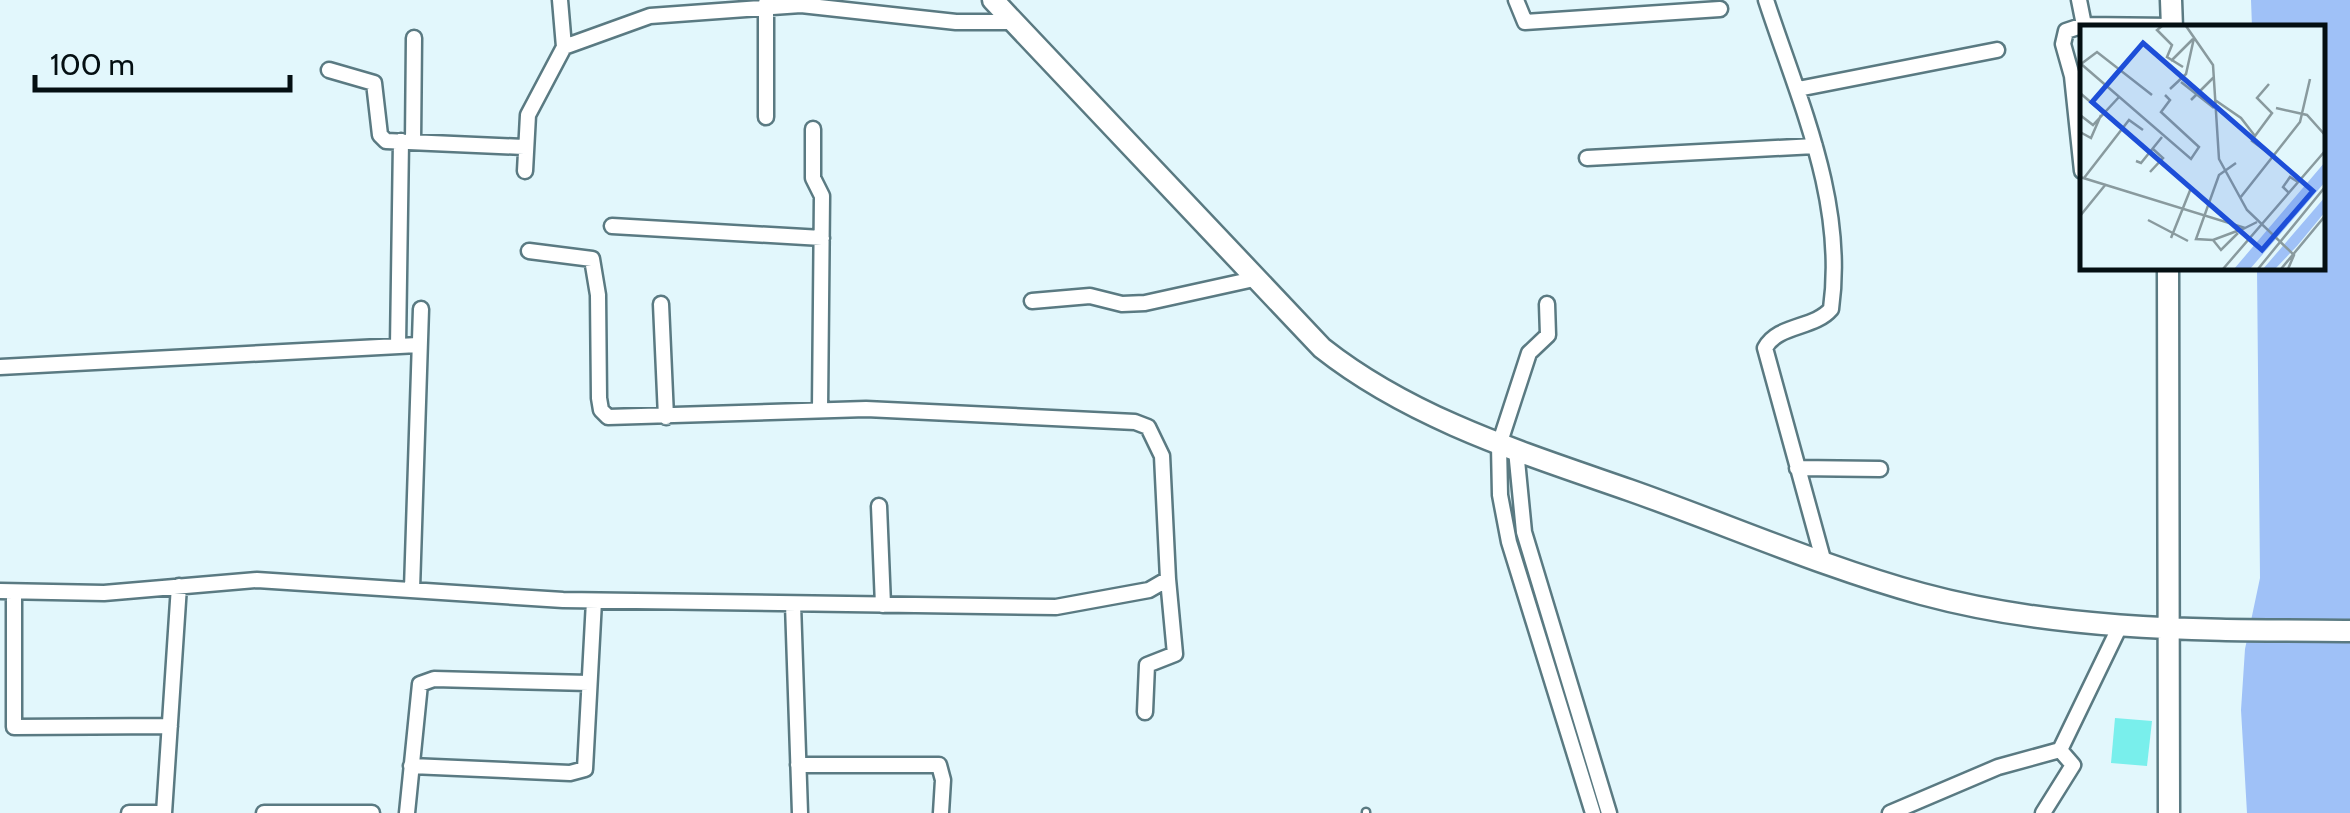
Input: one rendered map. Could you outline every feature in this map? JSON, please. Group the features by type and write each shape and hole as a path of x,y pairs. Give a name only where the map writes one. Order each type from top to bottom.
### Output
{"street":[{"path":"525,171 528,114 564,46 560,0"},
{"path":"994,0 1322,348 1358,376 1507,448 1955,602 2119,628 2350,631"},
{"path":"1516,0 1524,22 1720,9"},
{"path":"1766,0 1815,146 1834,239 1831,310 1775,336 1765,348 1823,559"},
{"path":"2080,0 2084,25"},
{"path":"2171,0 2172,25"},
{"path":"564,46 650,16 766,5 831,6 956,22 1011,22"},
{"path":"766,5 766,117"},
{"path":"2080,25 2072,26 2063,37 2080,156"},
{"path":"398,346 414,38"},
{"path":"1798,89 1997,50"},
{"path":"329,70 370,80 380,135 407,142 524,148"},
{"path":"814,129 812,178 822,192 820,410"},
{"path":"1587,158 1815,146"},
{"path":"612,226 822,238"},
{"path":"529,251 592,259 604,415 820,410 1110,421 1148,427 1162,456 1176,654 1147,665 1145,712"},
{"path":"2168,270 2169,813"},
{"path":"1032,301 1090,296 1122,304 1144,303 1254,279"},
{"path":"661,304 666,416"},
{"path":"1547,304 1548,335 1530,353 1507,448 1502,514 1593,813"},
{"path":"412,588 421,309"},
{"path":"0,367 418,345"},
{"path":"1507,448 1524,532 1609,813"},
{"path":"1797,468 1880,469"},
{"path":"879,506 883,605"},
{"path":"170,726 14,727 7,591 104,593 257,580 594,601 1080,605 1149,590 1168,579"},
{"path":"128,813 164,813 180,586"},
{"path":"411,766 580,772 587,765 594,601"},
{"path":"794,604 800,813"},
{"path":"1890,813 1998,767 2060,750 2119,628"},
{"path":"407,813 416,694 426,680 588,683"},
{"path":"1555,693 1572,688"},
{"path":"2042,813 2073,764 2060,750"},
{"path":"798,765 939,765 943,780 941,813"},
{"path":"264,813 372,813"}],"water":[{"path":"2251,0 2350,0 2350,813 2247,813 2241,710 2245,649 2260,578 2257,270 2325,270 2325,25 2252,25"}],"building":[{"path":"2115,718 2152,721 2147,766 2111,763"}]}
